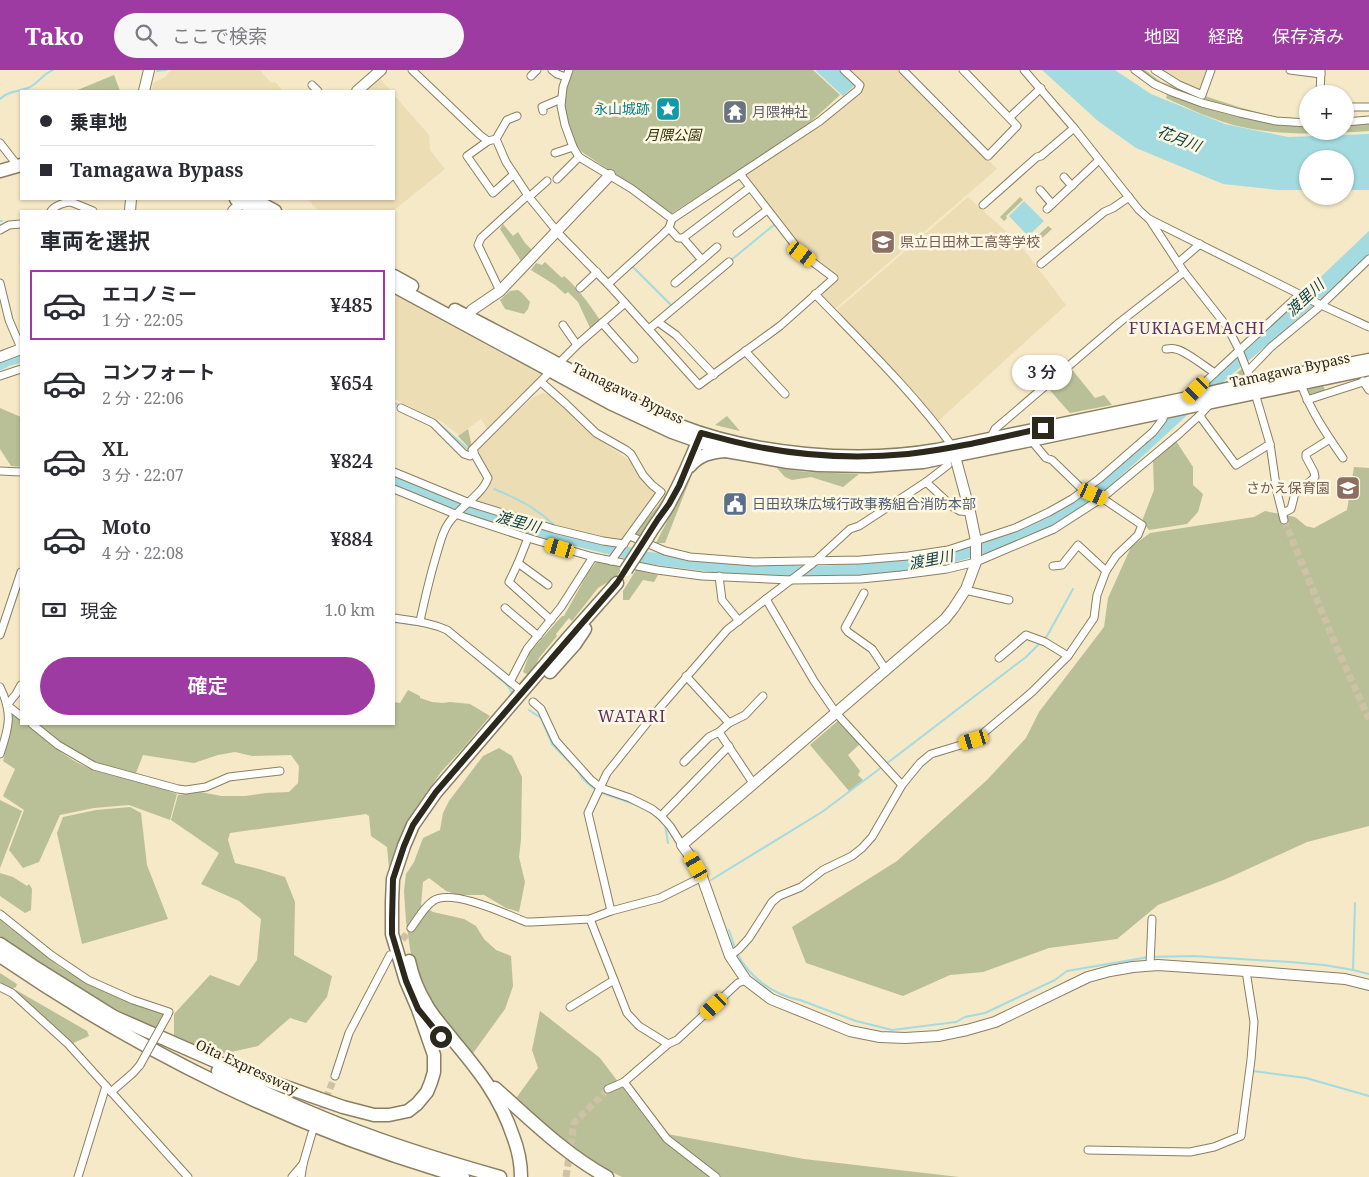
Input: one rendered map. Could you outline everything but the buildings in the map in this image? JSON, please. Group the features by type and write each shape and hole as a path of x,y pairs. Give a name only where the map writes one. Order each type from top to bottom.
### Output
{"highway":[{"path":"0,171 20,165"},
{"path":"242,202 255,210"},
{"path":"242,202 271,210"},
{"name":"Tamagawa Bypass","path":"395,277 465,320"},
{"name":"Tamagawa Bypass","path":"395,286 465,320 554,367 678,425 726,451 788,462 818,465 844,466 908,463 952,456 1028,436 1168,408 1212,402 1252,382 1301,384 1369,369"},
{"name":"Tamagawa Bypass","path":"1168,408 1188,398 1252,382 1369,360"},
{"name":"Tamagawa Bypass","path":"554,367 619,407 673,433 800,453 866,456 907,454 952,456 990,439 1028,436"},
{"path":"673,433 681,441 685,449 685,472"},
{"path":"521,1177 520,1162 510,1126 495,1095 425,1003 411,970 398,924 398,887 401,871 421,826 431,810 575,644 626,570 669,504 700,437"},
{"path":"685,472 698,458 714,452 726,451"},
{"path":"110,1015 226,1066 342,1107 374,1115 388,1115 408,1111 417,1104 427,1092 434,1072 434,1055 406,981 392,934 393,879 404,846 413,825 436,792 617,583"},
{"name":"Oita Expressway","path":"0,944 110,1015 205,1065 309,1112 404,1148 500,1177"},
{"name":"Oita Expressway","path":"0,956 63,998 106,1023 200,1074 256,1101 402,1158 463,1177"},
{"path":"418,1009 476,1079 492,1103 501,1119 510,1146 516,1177"},
{"path":"482,1076 537,1127 577,1159 608,1177"}],"street":[{"path":"144,90 149,70"},
{"path":"357,90 381,70"},
{"path":"412,70 480,135 492,140 529,196 557,231 597,272 699,385 780,326 834,278 802,254 740,174"},
{"path":"552,70 558,74 568,73 563,87 560,106 565,126 579,157 632,189 672,219"},
{"path":"903,70 988,156 1017,126 963,70"},
{"path":"1024,70 1074,128 1139,210 1149,218 1319,304 1369,327"},
{"path":"1136,70 1154,84 1202,103 1276,121 1299,123"},
{"path":"1159,71 1179,85 1202,95 1211,70"},
{"path":"1290,70 1321,72 1320,85"},
{"path":"608,284 668,228 672,219 820,120 858,90 860,85 846,71"},
{"path":"312,85 317,90"},
{"path":"1010,117 1041,88"},
{"path":"543,111 542,107 561,99"},
{"path":"1354,107 1369,107"},
{"path":"514,174 493,194 467,156 492,140 507,120 517,116"},
{"path":"1354,121 1369,120"},
{"path":"983,204 1074,128"},
{"path":"0,143 20,165"},
{"path":"555,153 573,147"},
{"path":"557,179 579,157"},
{"path":"1040,190 1050,207 1100,160"},
{"path":"465,320 472,310 500,291 610,175"},
{"path":"1064,177 1072,186"},
{"path":"500,291 478,245 481,238 547,181"},
{"path":"683,238 749,188"},
{"path":"1041,264 1104,212 1129,197"},
{"path":"52,210 67,202 91,210"},
{"path":"737,233 767,210"},
{"path":"1149,218 1184,272 1228,328 1239,350 1252,382 1270,444 1284,516 1291,509 1295,493 1315,477 1306,454 1330,439"},
{"path":"0,230 9,225 20,224"},
{"path":"668,228 678,238 683,238 702,260"},
{"path":"1178,263 1200,244"},
{"path":"675,283 717,247"},
{"path":"1252,382 1271,347 1369,259"},
{"path":"649,329 729,262"},
{"path":"580,288 597,272"},
{"path":"990,439 995,429 1120,322 1184,272"},
{"path":"0,283 9,320 20,346"},
{"path":"682,845 945,619 954,609 965,590 976,562 976,541 970,512 952,456 928,416 892,374 815,294"},
{"path":"1188,398 1300,294"},
{"path":"420,621 429,581 447,525 455,514 486,485 488,478 472,450 554,367 625,303"},
{"path":"658,322 676,335 714,374"},
{"path":"602,323 634,359"},
{"path":"563,325 577,345"},
{"path":"0,356 20,348"},
{"path":"1166,349 1182,351 1215,373"},
{"path":"746,351 786,394"},
{"path":"0,376 20,369"},
{"path":"1307,400 1366,381 1369,390"},
{"path":"540,382 596,433 631,454 642,475 661,492 611,561"},
{"path":"1301,384 1307,400 1343,458"},
{"path":"395,489 455,514 528,538 593,557 657,570 702,576 792,580 861,579 901,575 947,569 976,562 1054,529 1102,498 1200,415 1212,402"},
{"path":"401,408 433,423 464,454 470,456 474,452"},
{"path":"630,536 661,550 690,557 754,562 814,563 908,556 948,550 1030,521 1072,499 1110,470 1153,432 1163,419 1168,408"},
{"path":"1200,415 1236,465 1270,444"},
{"path":"734,953 749,938 772,902 779,896 801,887 823,870 852,856 862,848 872,837 902,785 920,763 931,754 974,740 1032,692 1068,656 1094,618 1097,595 1106,571 1116,556 1138,535 1142,525 1102,498 1083,490 1052,460 1046,458 1028,436"},
{"path":"611,911 588,813 607,773 686,676 727,630 814,563 850,529 859,526 926,482 952,456"},
{"path":"0,471 20,472"},
{"path":"395,472 467,502 554,529 624,544"},
{"path":"926,482 953,507 960,511 970,512"},
{"path":"528,538 509,582 551,620"},
{"path":"1053,566 1062,565 1078,545 1106,571"},
{"path":"510,682 527,649 561,608 593,557"},
{"path":"518,563 548,585"},
{"path":"0,635 20,575"},
{"path":"719,576 722,600 739,621"},
{"path":"965,590 1009,600"},
{"path":"864,593 845,628 872,649 886,670"},
{"path":"766,599 814,681 836,713 902,785"},
{"path":"505,608 538,636"},
{"path":"395,618 420,621 447,630 519,689"},
{"path":"999,658 1026,635 1042,641 1068,656"},
{"path":"686,676 729,723"},
{"path":"0,687 7,705 8,730 0,754"},
{"path":"7,705 20,687"},
{"path":"684,762 709,737 719,732 729,723 745,715 763,696"},
{"path":"533,702 541,709 556,741 599,790 652,808 670,826 702,877 746,980 771,999 850,1031 880,1038 905,1038 938,1036 967,1030 995,1022 1088,978 1150,961 1158,965 1345,979 1369,985"},
{"path":"7,705 20,715"},
{"path":"33,725 58,746 94,766 178,789 186,790 206,787 229,777 280,772"},
{"path":"719,732 754,783"},
{"path":"661,816 729,746"},
{"path":"411,928 433,900 441,898 463,899 526,922 590,919 611,911 660,898 702,877"},
{"path":"0,914 51,955 88,980 133,1000 169,1012 140,1065 133,1073 109,1089 78,1177"},
{"path":"1150,961 1152,918"},
{"path":"590,919 627,1013 639,1026 668,1044"},
{"path":"335,1076 349,1033 390,956"},
{"path":"1088,1150 1190,1152 1214,1147 1241,1136 1252,1060 1254,1022 1246,971"},
{"path":"570,1006 614,980"},
{"path":"608,1089 624,1082 668,1044 677,1040 738,983 746,980"},
{"path":"0,987 12,994 68,1044 188,1177"},
{"path":"624,1082 667,1139 716,1177"},
{"path":"301,1177 312,1133"},
{"path":"292,1177 303,1164"}],"shaded area":[{"path":"171,70 260,70 271,83 275,82 282,90 152,90 153,83 165,77"},
{"path":"850,70 900,70 997,169 835,309 819,295 837,279 803,253 743,176 860,93 848,72"},
{"path":"1165,70 1209,70 1201,92 1163,74"},
{"path":"377,75 390,90 360,90"},
{"path":"395,96 429,135 430,150 445,169 394,210 318,210 308,200 395,200"},
{"path":"968,197 1018,242 1066,305 937,422 890,367 837,310"},
{"path":"395,296 543,376 488,430 481,419 459,435 442,422 395,399"},
{"path":"543,393 552,396 593,436 631,461 640,478 656,493 622,541 603,538 473,501 492,482 477,451 495,431 532,398"}],"green space":[{"name":"月隈公園","path":"574,70 813,70 840,95 804,128 669,215 634,187 582,152 574,141 565,109 564,95 568,78"},
{"path":"1129,70 1145,70 1161,82 1242,108 1280,118 1299,119 1299,133 1258,130 1222,121 1166,98 1167,95"},
{"path":"114,75 120,90 77,90"},
{"path":"1369,117 1369,131 1354,132 1354,118"},
{"path":"1020,197 1023,200 1006,216 1007,218 1004,221 1000,217"},
{"path":"503,224 513,236 518,232 532,250 521,261 500,229"},
{"path":"1048,226 1052,229 1031,248 1026,244 1029,240 1031,242"},
{"path":"545,262 574,286 600,320 590,328 578,302 568,292 565,294 555,285 531,270 536,263 542,265"},
{"path":"518,290 530,302 524,314 505,309 500,300 510,291"},
{"path":"1070,367 1095,398 1104,395 1112,405 1070,413 1047,387"},
{"path":"1244,367 1248,377 1227,381"},
{"path":"1323,386 1326,391 1309,397 1306,390"},
{"path":"0,408 20,417 20,467 11,466 0,449"},
{"path":"727,416 740,431 715,425"},
{"path":"468,429 472,447 470,449 458,436"},
{"path":"1176,441 1193,467 1193,485 1203,494 1198,512 1187,524 1149,530 1142,521 1154,490 1153,460"},
{"path":"1354,467 1369,468 1369,826 1307,842 1226,879 1158,905 1117,939 1049,948 983,972 950,975 903,996 806,963 792,927 897,861 987,780 1026,738 1039,712 1104,627 1108,598 1131,547 1150,533 1254,517 1265,511 1295,517 1306,526 1314,528 1347,510"},
{"path":"777,468 806,472 859,474 843,487 811,477 792,480 785,477"},
{"path":"694,469 665,543 656,543"},
{"path":"671,486 658,513 641,539 636,535 636,531 658,506"},
{"path":"597,561 623,567 616,577 598,588 572,621 569,618 539,658 530,676 523,672 530,652 564,616 588,573"},
{"path":"636,570 658,575 654,582 643,580 629,600 623,600 623,591"},
{"path":"408,690 420,696 420,698 432,702 470,704 490,716 441,772 416,808 389,868 387,847 371,836 369,816 366,814 230,833 228,840 235,863 285,877 295,902 294,955 332,976 327,997 306,1023 290,1018 258,1046 217,1055 174,1035 174,1014 210,975 239,986 257,960 261,919 239,901 201,884 219,853 171,820 178,795 201,792 221,796 245,796 289,792 298,783 299,766 291,755 252,756 235,752 218,755 194,763 143,755 136,773 95,762 62,744 37,725 395,725 395,702 400,703"},
{"path":"11,711 20,719 20,725 27,725 59,750 86,767 177,794 170,820 129,805 94,808 60,815 39,862 23,868 9,850 24,810 3,796 15,769 3,761 11,730"},
{"path":"840,719 861,743 848,755 860,771 858,775 863,780 849,791 810,745"},
{"path":"499,748 512,756 522,777 519,857 525,882 519,912 506,908 484,895 458,895 446,891 429,878 423,882 421,905 433,912 464,919 476,926 484,939 496,950 511,956 513,986 505,1009 471,1056 427,1002 413,969 404,891 406,874 414,862 423,838 440,830 443,813 449,801 483,756"},
{"path":"0,800 22,811 0,868"},
{"path":"130,807 141,813 147,865 168,919 82,944 57,833 63,817 96,810"},
{"path":"0,873 13,877 27,886 29,884 32,889 31,910 25,913 0,896"},
{"path":"0,920 61,968 90,984 165,1013 155,1029 76,986 0,936"},
{"path":"0,973 17,984 16,987 12,989 0,983"},
{"path":"16,990 87,1031 89,1036 71,1044 14,993"},
{"path":"540,1011 600,1058 656,1132 804,1159 959,1177 622,1177 582,1157 514,1101 538,1068 532,1050"}],"water":[{"path":"815,70 839,70 855,85 843,96"},
{"name":"花月川","path":"1042,70 1115,70 1151,94 1225,124 1288,137 1299,137 1299,140 1354,140 1354,135 1369,134 1369,190 1354,190 1354,150 1299,150 1299,190 1278,190 1223,184 1136,148 1098,121"},
{"path":"1024,201 1044,221 1028,236 1009,216"},
{"path":"1369,231 1369,255 1321,299 1305,292"},
{"path":"1299,298 1314,305 1247,362 1243,351"},
{"path":"1238,356 1242,366 1224,381 1209,384"}],"waterway":[{"path":"22,90 30,87 53,70"},
{"path":"157,71 166,70"},
{"path":"0,99 7,94 20,91"},
{"path":"730,261 775,224"},
{"path":"633,267 672,306"},
{"name":"渡里川","path":"0,364 20,357"},
{"name":"渡里川","path":"395,479 467,508 558,536 649,558 744,570 823,572 896,567 951,557 989,546 1049,521 1087,498 1099,488 1224,373"},
{"path":"395,403 401,406"},
{"path":"437,422 469,450"},
{"path":"494,489 525,503 553,524"},
{"path":"1045,639 1073,589"},
{"path":"395,622 424,626"},
{"path":"886,764 1026,657 1041,642"},
{"path":"468,651 508,686 513,695"},
{"path":"529,710 541,718 552,744 593,788 637,805"},
{"path":"711,880 822,812 882,767"},
{"path":"646,810 665,825 668,843"},
{"path":"1355,903 1353,970 1369,974"},
{"path":"729,930 735,948"},
{"path":"737,953 755,977 780,994 856,1021 892,1030 956,1022 965,1017 985,1013 1055,980 1067,971 1149,957 1193,956 1290,962 1353,970"},
{"path":"1253,1071 1306,1078 1369,1096"}],"tunnel":[{"path":"1284,520 1336,646 1369,719"},
{"path":"396,948 411,928"},
{"path":"318,1118 335,1076"},
{"path":"566,1177 574,1123 608,1089"}],"place":[{"name":"永山城跡","path":"668,109"},
{"name":"月隈神社","path":"735,112"},
{"name":"県立日田林工高等学校","path":"883,242"},
{"name":"さかえ保育園","path":"1348,488"},
{"name":"日田玖珠広域行政事務組合消防本部","path":"735,504"}],"district":[{"name":"FUKIAGEMACHI","path":"1197,328"},
{"name":"WATARI","path":"632,716"}],"route":[{"path":"441,1037 418,1009 406,981 392,934 393,879 413,825 436,792 617,583 669,504 679,486 701,433 749,445 800,453 836,456 874,456 930,451 1043,428"}]}
